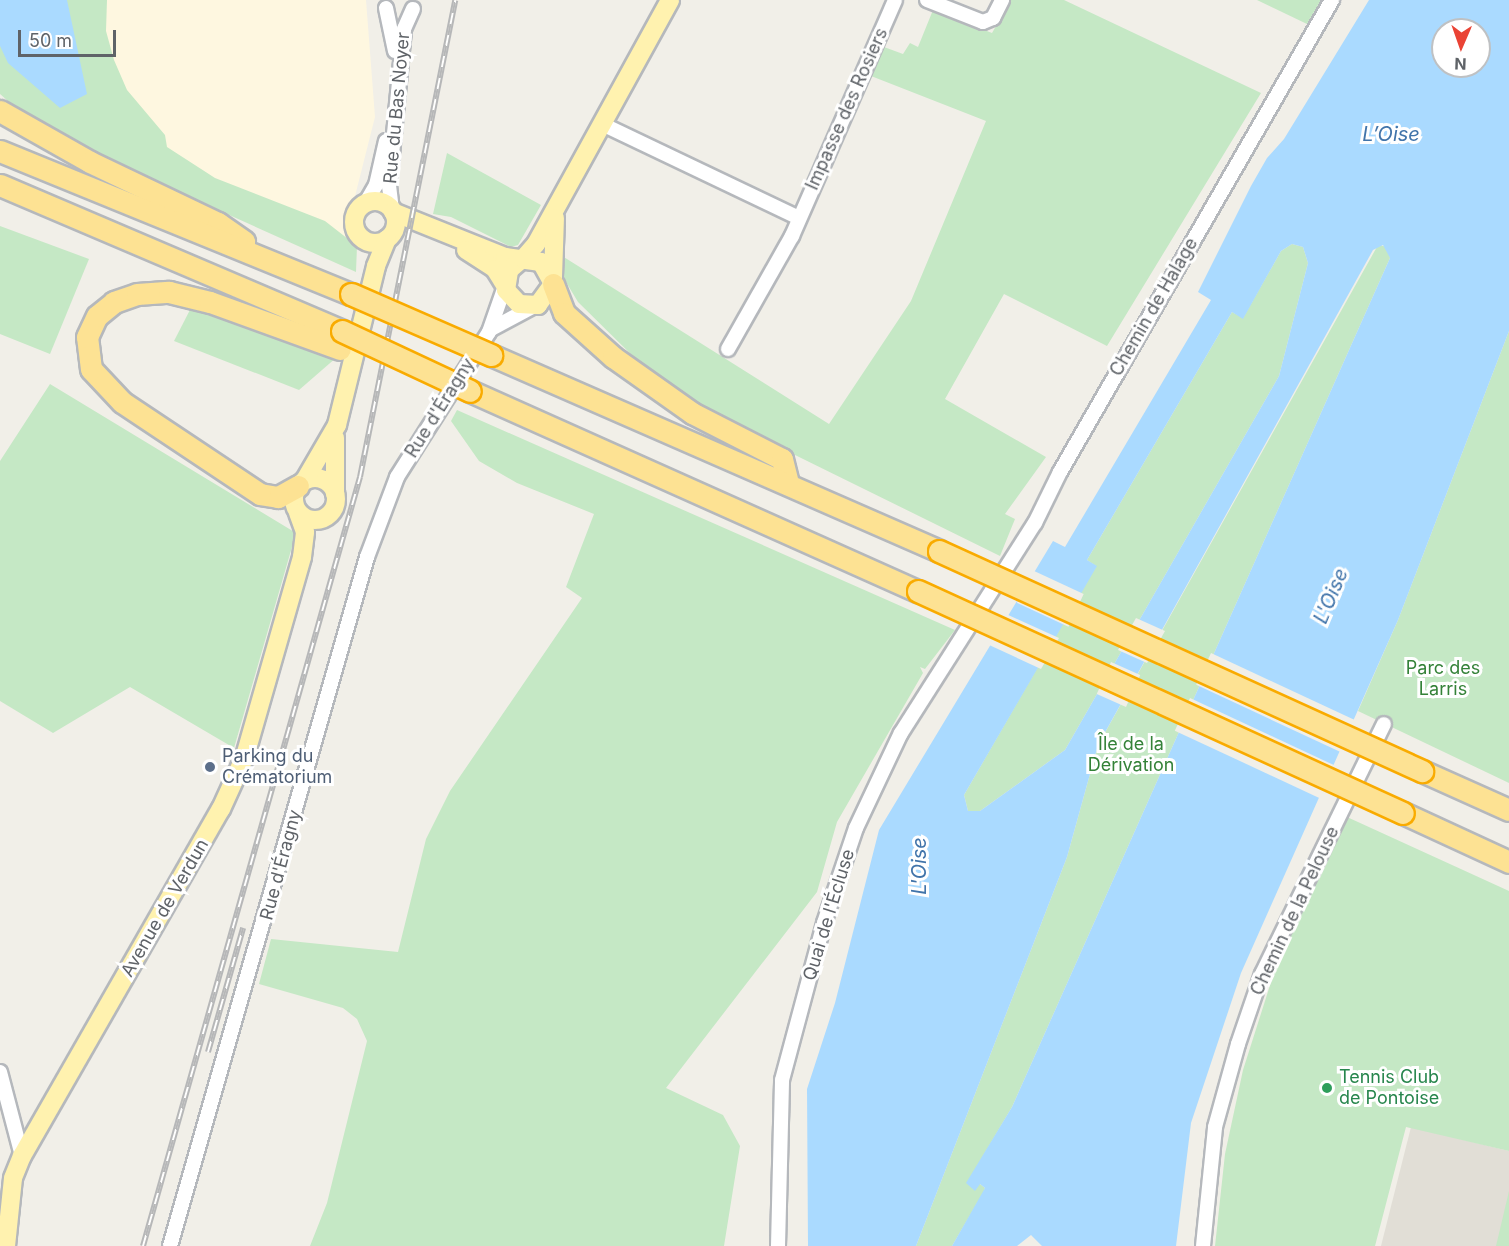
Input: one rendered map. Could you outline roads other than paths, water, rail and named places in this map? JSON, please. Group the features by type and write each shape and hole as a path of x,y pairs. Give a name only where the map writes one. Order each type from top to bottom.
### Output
{"highway":[{"path":"0,111 90,162 218,223 272,261"},
{"path":"0,151 359,295 491,355 788,483 1509,810"},
{"path":"0,185 341,340"},
{"path":"553,281 564,313 613,357 692,413 782,459 788,483"},
{"path":"301,483 278,497 260,494 122,402 91,369 87,337 97,316 114,302 137,294 169,292 341,340 376,346 470,391 918,591 1509,862"}],"main road":[{"path":"505,286 508,270 522,260 561,196 670,0"},
{"path":"358,236 372,243 410,234 448,241 490,265 516,303 535,306 549,297 553,281 551,240 561,196"},
{"path":"337,425 293,497 298,513 312,521 328,516 335,506 337,425 362,337 359,295 366,257 354,218 365,204 378,202 409,222 437,227 522,260 541,262 553,281"},
{"path":"359,295 396,225 392,211"},
{"path":"301,483 325,481 335,494"},
{"name":"Avenue de Verdun","path":"6,1246 13,1178 22,1156 221,809 245,756 302,557 305,532 298,513"},
{"name":"Avenue de Verdun","path":"302,557 328,516"}],"street":[{"name":"Impasse des Rosiers","path":"728,349 792,236 797,217 895,0"},
{"path":"927,0 982,22 993,18 1002,0"},
{"name":"Chemin de Halage","path":"979,616 1332,0"},
{"path":"384,4 398,13 416,4"},
{"name":"Rue du Bas Noyer","path":"365,204 377,181 393,105 394,32 384,4"},
{"name":"Rue du Bas Noyer","path":"392,211 389,186 404,29 416,4"},
{"path":"602,124 797,217"},
{"name":"Rue d'Éragny","path":"170,1246 367,558 397,477 489,332 505,286"},
{"name":"Rue d'Éragny","path":"489,332 535,306"},
{"name":"Quai de l'Écluse","path":"778,1246 782,1080 824,923 856,828 901,733 979,616"},
{"name":"Chemin de la Pelouse","path":"1203,1246 1215,1127 1262,974 1384,724"},
{"path":"0,1072 22,1156"}],"water":[{"path":"0,0 67,0 87,94 60,108 8,63 0,46"},
{"path":"1369,0 1509,0 1509,331 1398,620 1241,973 1191,1123 1176,1246 1042,1246 1031,1235 1017,1246 952,1246 985,1188 980,1184 975,1191 966,1183 1012,1107 1390,258 1383,245 1373,250 1098,745 1067,857 916,1246 808,1246 807,1089 835,1003 879,830 1053,541 1065,547 1211,300 1198,292 1267,158 1284,139","holes":["1292,244 1303,247 1308,263 1279,376 1065,750 980,811 968,811 964,795 1097,566 1087,560 1232,312 1243,319 1281,251"]}],"railway":[{"path":"143,1246 360,477 455,0"},
{"path":"208,1052 243,928"}],"place":[{"name":"Parking du Crématorium","path":"210,767"},
{"name":"Tennis Club de Pontoise","path":"1327,1088"}],"water label":[{"name":"L’Oise","path":"1391,134"},
{"name":"L'Oise","path":"1331,596"},
{"name":"L'Oise","path":"919,866"}],"park label":[{"name":"Parc des Larris","path":"1443,679"},
{"name":"Île de la Dérivation","path":"1131,756"}]}
